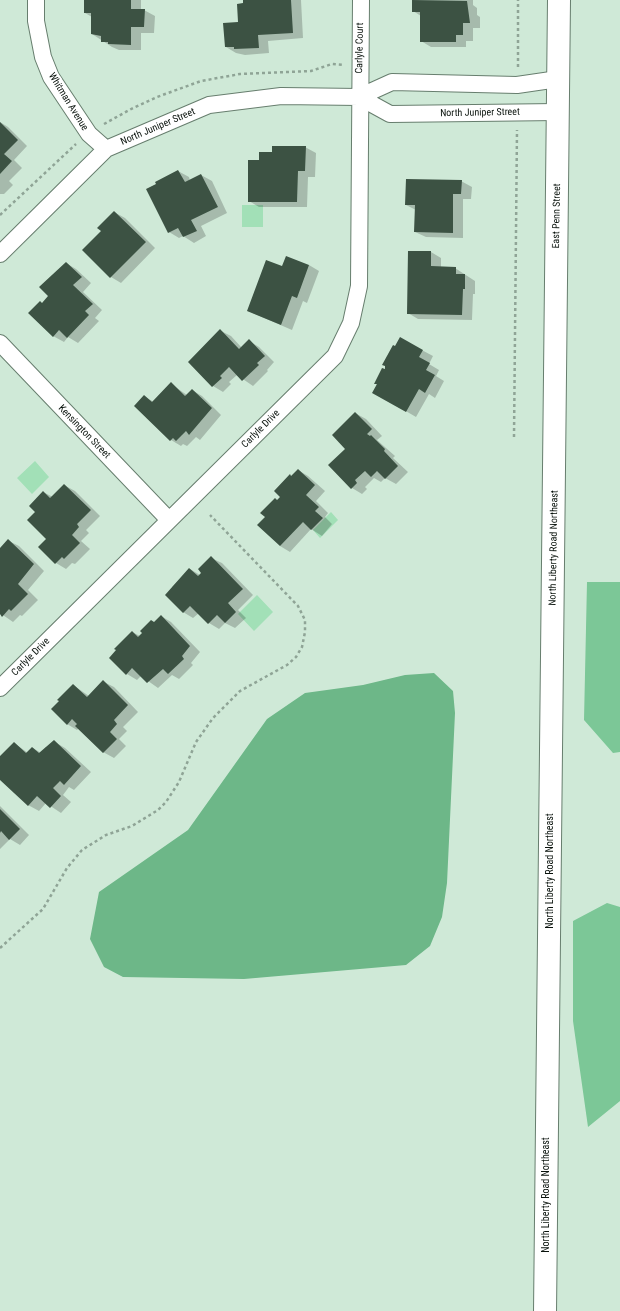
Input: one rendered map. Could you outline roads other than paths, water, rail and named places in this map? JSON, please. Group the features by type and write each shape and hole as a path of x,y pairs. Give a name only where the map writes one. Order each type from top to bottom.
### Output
{"street":[{"name":"Whitman Avenue","path":"36,0 36,21 42,57 51,78 89,134 106,149"},
{"name":"Carlyle Court","path":"359,97 361,0"},
{"name":"East Penn Street","path":"555,432 559,0"},
{"name":"North Juniper Street","path":"0,254 106,149 209,105 280,96 359,97 392,82 517,85 558,80"},
{"name":"North Juniper Street","path":"359,97 390,114 558,112"},
{"name":"Carlyle Drive","path":"0,688 335,356 351,323 359,286 359,97"},
{"name":"Kensington Street","path":"0,343 169,520"},
{"name":"North Liberty Road Northeast","path":"545,1311 555,432"}]}
